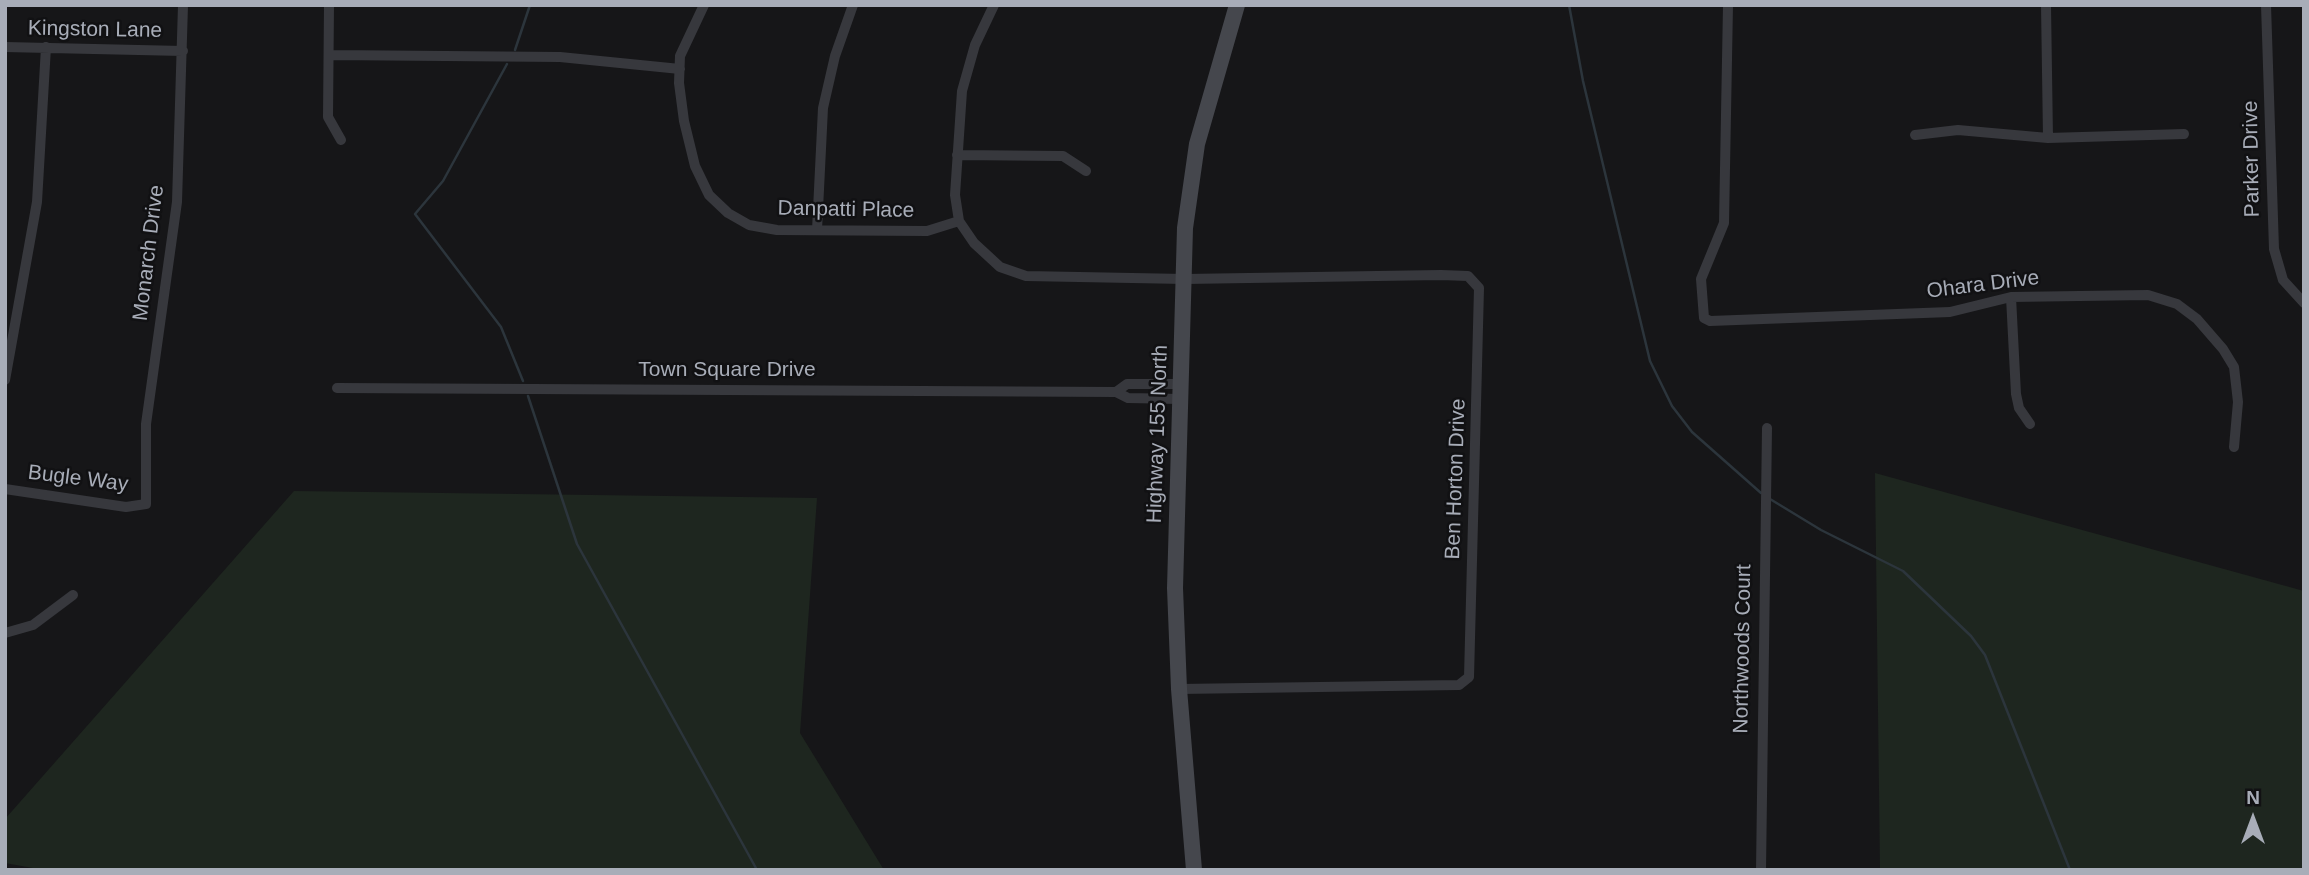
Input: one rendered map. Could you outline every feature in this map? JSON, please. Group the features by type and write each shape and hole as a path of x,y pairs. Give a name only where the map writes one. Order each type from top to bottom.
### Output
{"main road":[{"name":"Highway 155 North","path":"1194,870 1179,690 1175,588 1185,217 1193,165 1237,5"}],"street":[{"name":"Monarch Drive","path":"146,505 146,424 177,202 183,5"},
{"path":"329,5 328,117 341,139"},
{"name":"Danpatti Place","path":"704,5 680,55 684,121 695,166 709,195 728,213 749,225 776,230 927,231 959,221"},
{"path":"817,230 823,108 835,56 852,5"},
{"path":"994,5 975,45 962,91 955,195 959,221 974,243 1000,267 1026,276 1185,279"},
{"name":"Ohara Drive","path":"1728,5 1724,223 1700,279 1704,318 1710,321 1950,312 2011,297 2148,295 2177,304 2197,319 2223,349 2234,367 2238,402 2234,446"},
{"path":"2046,5 2048,138"},
{"name":"Parker Drive","path":"2266,5 2274,249 2283,280 2304,303"},
{"name":"Kingston Lane","path":"5,47 183,51"},
{"path":"5,380 37,202 46,47"},
{"path":"330,55 560,57 680,69"},
{"path":"1914,135 1958,130 2048,138 2184,134"},
{"path":"957,155 1063,156 1086,171"},
{"name":"Ben Horton Drive","path":"1179,690 1459,685 1469,677 1480,310 1479,288 1468,276 1185,279"},
{"path":"2011,297 2016,394 2030,425"},
{"name":"Town Square Drive","path":"337,388 1116,392 1128,398 1181,391"},
{"name":"Northwoods Court","path":"1761,870 1767,428"},
{"name":"Bugle Way","path":"5,489 85,503 126,507 146,505"},
{"path":"5,633 33,625 73,594"}],"shaded area":[{"path":"1875,473 2304,591 2304,870 1880,870"},
{"path":"294,491 817,498 800,733 884,870 44,870 5,863 5,819"}],"waterway":[{"path":"515,50 530,5"},
{"path":"1569,5 1583,81 1650,361 1672,406 1692,432 1761,493"},
{"path":"507,64 443,181 415,214 501,327 523,381"},
{"path":"528,396 577,544 757,870"},
{"path":"1770,499 1821,530 1903,571 1971,636 1985,655 2070,870"}]}
